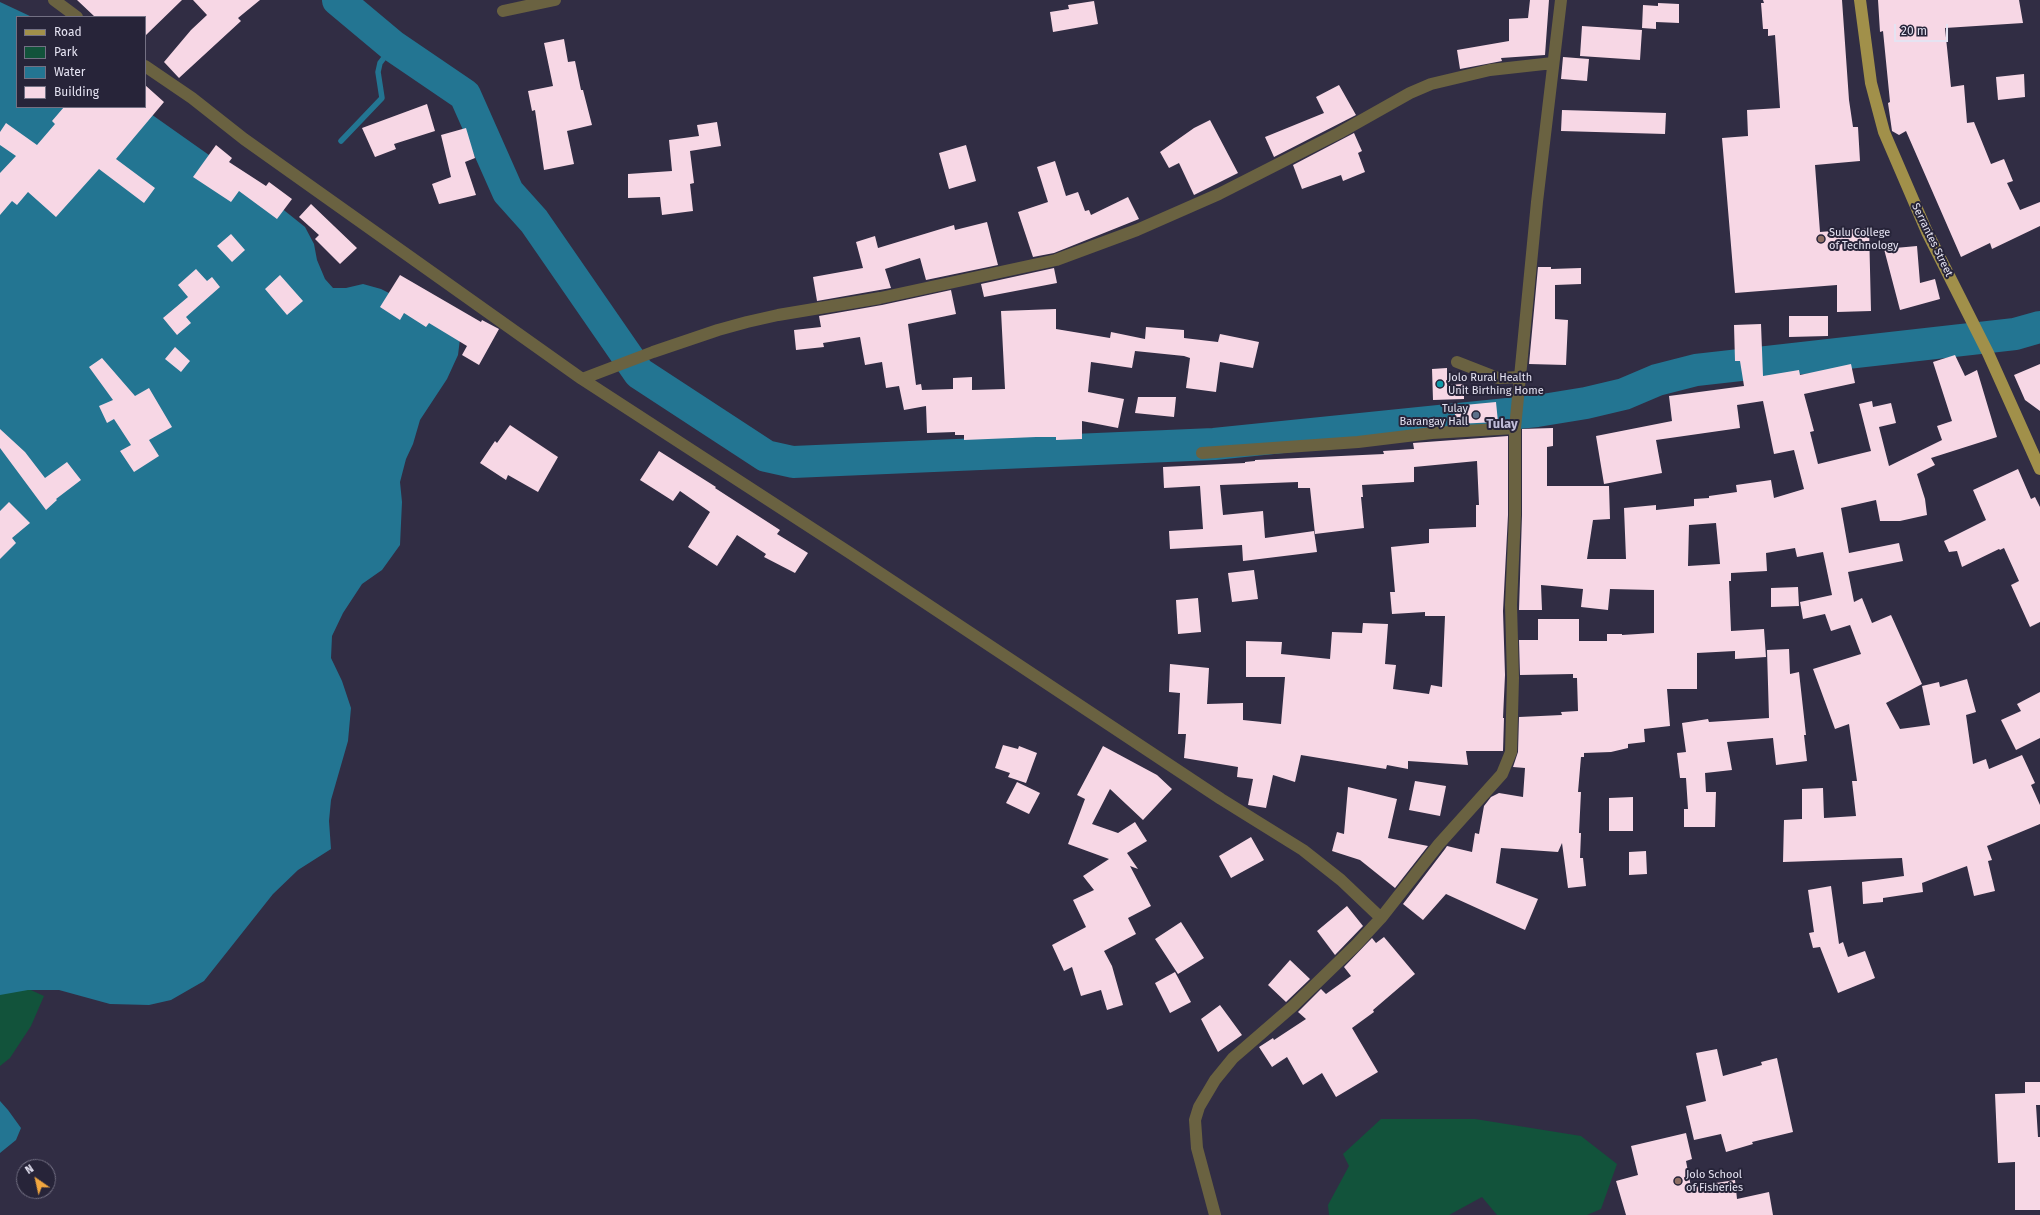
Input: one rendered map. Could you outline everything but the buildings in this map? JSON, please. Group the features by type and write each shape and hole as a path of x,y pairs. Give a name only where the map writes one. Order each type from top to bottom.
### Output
{"main road":[{"name":"Serrantes Street","path":"1860,0 1871,83 1884,132 1924,225 1988,353 2040,469"}],"street":[{"path":"54,0 76,16"},
{"path":"503,11 555,0"},
{"path":"1215,1215 1197,1148 1195,1120 1199,1107 1215,1080 1233,1058 1325,976 1381,918 1438,844 1502,774 1511,752 1513,678 1511,605 1515,424 1561,0"},
{"path":"582,379 653,352 718,330 778,315 880,298 1056,260 1137,230 1219,194 1339,133 1410,93 1431,84 1490,70 1553,63"},
{"path":"146,67 192,98 244,139 582,379 850,553 1221,799 1303,850 1341,880 1381,918"},
{"path":"1457,362 1498,378 1520,377"},
{"path":"1202,454 1358,442 1515,424"}],"green space":[{"path":"0,947 11,981 44,996 31,1026 10,1058 0,1066"},
{"path":"1381,1119 1475,1119 1581,1136 1617,1164 1601,1209 1587,1215 1497,1215 1482,1197 1449,1215 1329,1215 1328,1205 1349,1166 1343,1154"}],"water":[{"path":"0,2 30,16 16,16 16,108 142,108 260,191 305,227 314,244 317,260 325,279 333,288 346,288 363,284 381,289 405,301 460,339 458,355 447,379 420,420 413,444 406,459 400,482 402,502 400,545 382,570 362,584 343,613 332,636 331,658 342,681 351,708 348,741 331,800 329,821 331,849 298,870 273,894 204,981 171,1000 149,1005 110,1004 59,990 28,990 0,995"},
{"path":"0,1101 21,1128 16,1140 0,1153"}],"waterway":[{"path":"338,0 393,46 465,95 508,192 534,221 639,373 766,456 793,462 1214,444 1537,411 1586,403 1624,394 1657,380 1696,370 2015,334 2040,327"},
{"path":"341,141 382,98 378,72 380,63 393,46"}],"place":[{"name":"Sulu College of Technology","path":"1821,239"},
{"name":"Jolo Rural Health Unit Birthing Home","path":"1440,384"},
{"name":"Tulay Barangay Hall","path":"1476,415"},
{"name":"Jolo School of Fisheries","path":"1678,1181"}],"district":[{"name":"Tulay","path":"1502,424"}]}
